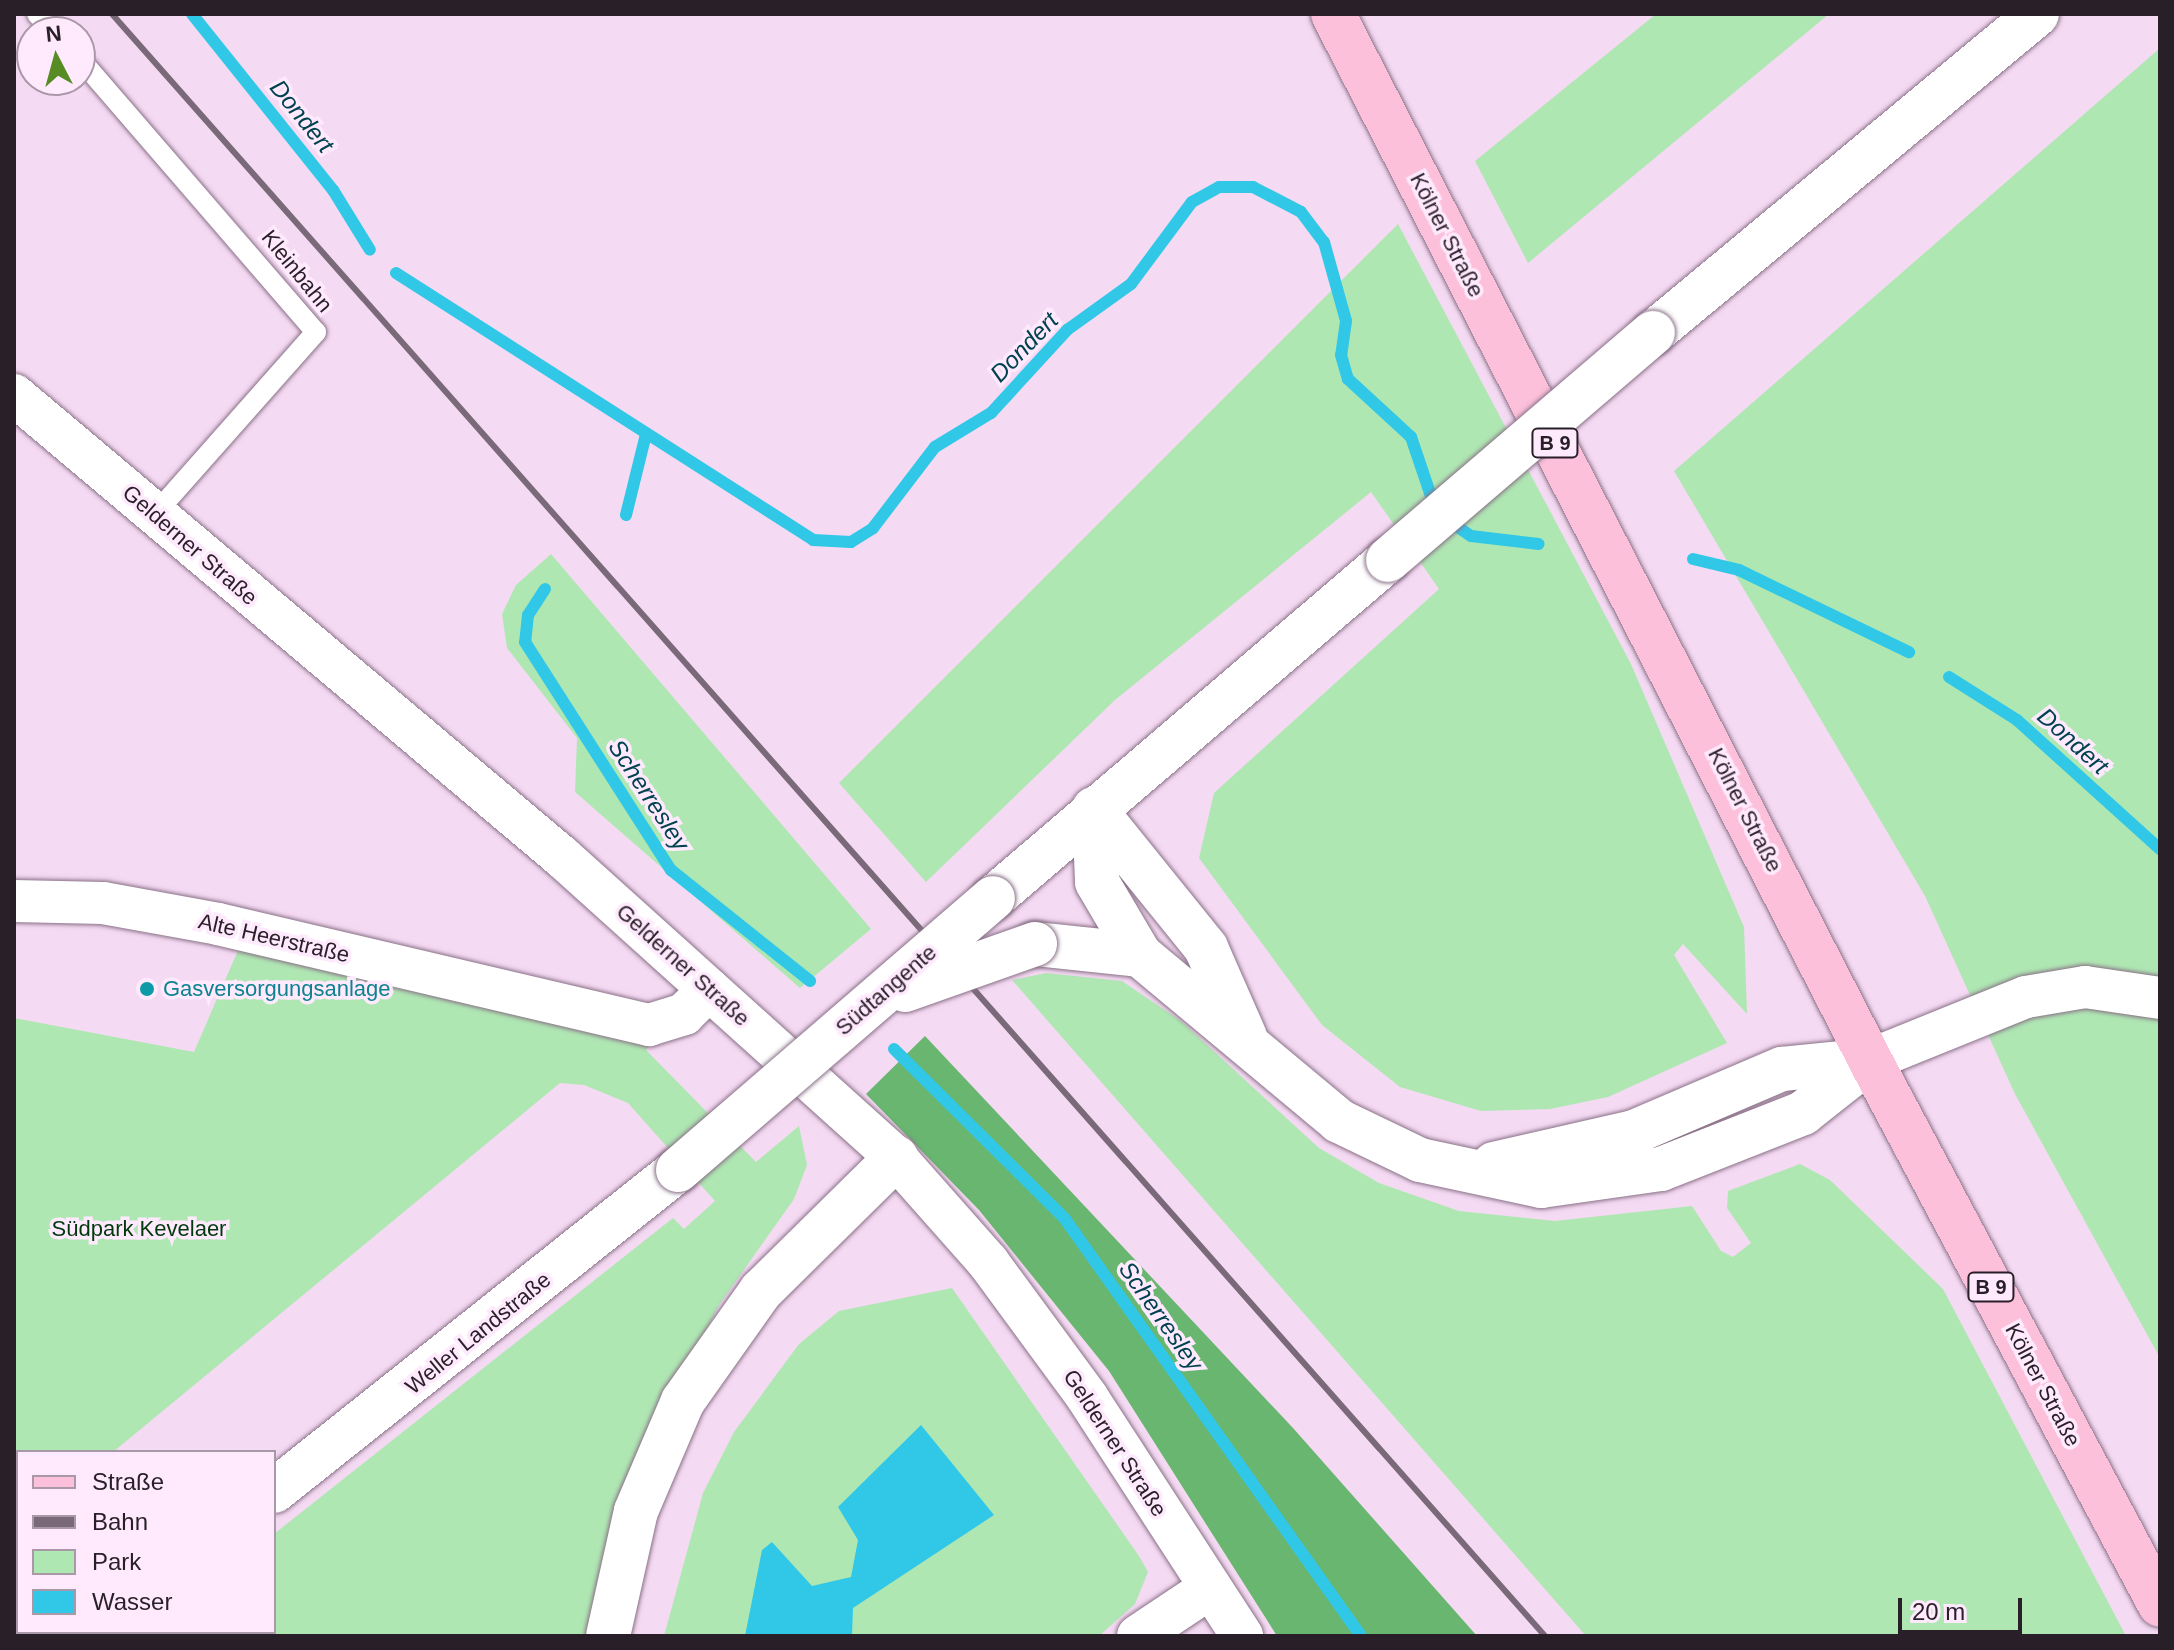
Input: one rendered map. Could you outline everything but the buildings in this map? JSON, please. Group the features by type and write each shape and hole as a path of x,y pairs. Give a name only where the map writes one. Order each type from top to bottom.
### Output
{"main road":[{"name":"Kölner Straße","path":"1333,14 1870,1060 2160,1605"},
{"name":"Südtangente","path":"678,1170 1094,809 1653,333 2037,14"},
{"path":"1094,809 1206,948 1248,1043"},
{"path":"1094,809 1097,882 1140,955 1373,1142 1464,1169 1541,1186 1661,1169 1803,1113 1870,1060"},
{"path":"867,1007 1035,944 1140,955"},
{"path":"608,1636 636,1511 683,1401 761,1291 896,1158"},
{"name":"Weller Landstraße","path":"276,1489 678,1170"}],"street":[{"name":"Gelderner Straße","path":"14,395 709,990 896,1158 988,1262 1087,1397 1242,1636"},
{"name":"Alte Heerstraße","path":"14,901 103,903 218,924 649,1025 684,1014 709,990"},
{"path":"1870,1060 2026,997 2085,987 2160,998"},
{"path":"1138,1636 1210,1588"}],"lane":[{"name":"Kleinbahn","path":"96,78 316,332 155,514"}],"green space":[{"path":"1656,14 1829,14 1528,263 1475,161"},
{"path":"2160,48 2160,1358 2015,1094 1925,896 1674,471"},
{"path":"1398,224 1631,664 1744,927 1747,1014 1683,944 1674,955 1727,1043 1608,1097 1550,1109 1481,1111 1400,1087 1322,1025 1199,858 1214,793 1439,589 1371,492 1115,700 926,882 839,783"},
{"path":"551,554 871,929 800,988 575,792 577,738 507,648 502,614 516,585"},
{"name":"Südpark Kevelaer","path":"239,948 657,1036 646,1050 756,1162 799,1126 807,1165 794,1199 719,1305 614,1515 589,1636 138,1636 276,1634 276,1532 673,1218 684,1229 715,1201 628,1103 584,1085 560,1083 115,1450 16,1450 14,1534 14,1018 194,1052"},
{"path":"1046,973 1122,981 1181,1021 1319,1148 1379,1183 1459,1211 1555,1221 1692,1206 1721,1251 1733,1257 1751,1243 1727,1208 1728,1191 1800,1164 1830,1180 1943,1289 2126,1636 1586,1636 1012,980"},
{"path":"925,1036 1293,1428 1477,1636 1277,1636 1109,1371 979,1210 866,1094"},
{"path":"952,1288 1139,1556 1148,1572 1135,1604 1099,1636 664,1636 703,1493 734,1432 799,1344 839,1311"}],"water":[{"path":"921,1425 994,1515 853,1608 852,1636 745,1636 762,1550 772,1542 812,1586 851,1577 858,1540 838,1507"}],"waterway":[{"name":"Dondert","path":"192,14 333,190 370,250"},
{"name":"Dondert","path":"396,273 813,540 851,542 873,528 935,447 991,413 1067,330 1131,284 1192,202 1219,187 1253,187 1301,212 1324,242 1346,321 1341,355 1348,379 1411,437 1435,508"},
{"name":"Scherresley","path":"626,515 646,434"},
{"name":"Dondert","path":"1448,520 1471,536 1539,544"},
{"name":"Dondert","path":"1693,559 1739,570 1909,652"},
{"name":"Scherresley","path":"545,589 528,615 525,642 671,870 810,981"},
{"name":"Dondert","path":"1949,677 2017,720 2160,849"},
{"name":"Scherresley","path":"894,1049 1065,1219 1361,1636"}],"railway":[{"path":"112,14 1545,1636"}],"place":[{"name":"Gasversorgungsanlage","path":"147,989"}]}
